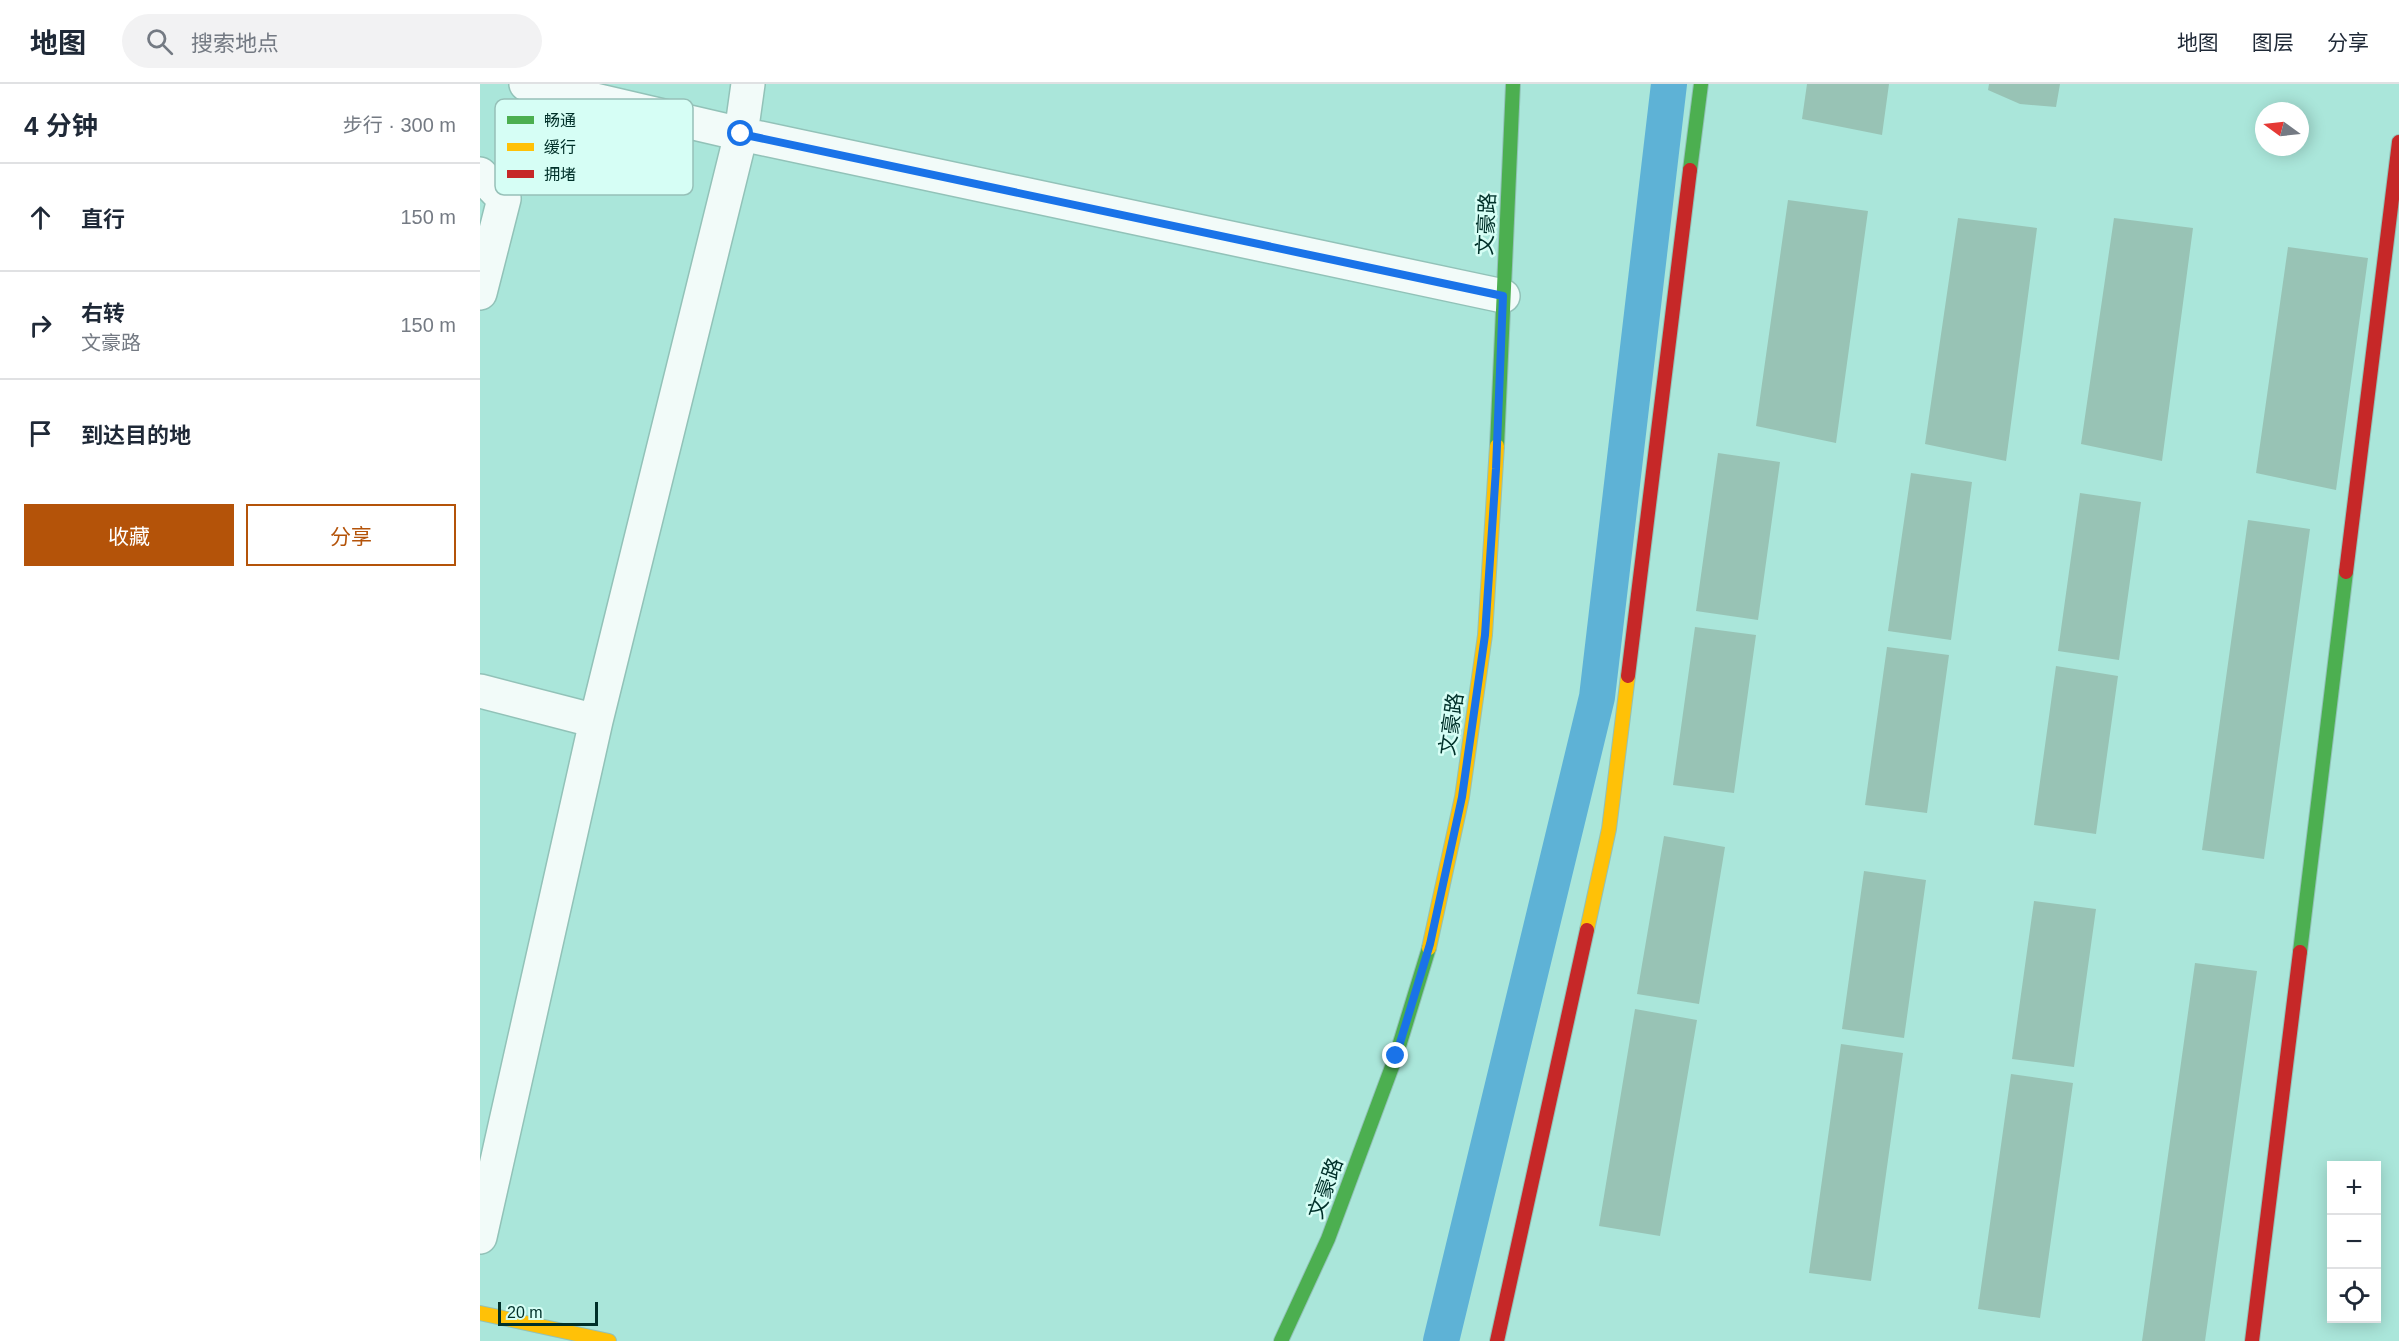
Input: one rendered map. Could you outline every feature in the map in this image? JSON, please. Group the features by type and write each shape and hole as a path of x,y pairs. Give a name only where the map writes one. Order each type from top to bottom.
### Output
{"street":[{"path":"526,84 590,99"},
{"path":"480,1237 596,721 741,134 748,84"},
{"name":"文豪路","path":"1281,1341 1328,1239 1396,1056 1430,944 1457,820 1485,635 1496,469 1513,84"},
{"path":"1497,1341 1609,829 1701,84"},
{"path":"693,123 1503,296"},
{"path":"2252,1341 2399,142"},
{"path":"480,174 495,190"},
{"path":"480,293 504,199 500,195"},
{"path":"480,691 596,721"},
{"path":"480,1313 609,1341"}],"building":[{"path":"1807,84 1889,84 1882,135 1802,119"},
{"path":"1989,84 2060,84 2056,107 2020,104 1988,90"},
{"path":"1788,200 1868,211 1836,443 1756,426"},
{"path":"1958,218 2037,228 2006,461 1925,444"},
{"path":"2114,218 2193,228 2162,461 2081,444"},
{"path":"2288,247 2368,258 2336,490 2256,473"},
{"path":"1718,453 1780,462 1758,620 1696,611"},
{"path":"1911,473 1972,482 1951,640 1888,631"},
{"path":"2080,493 2141,502 2119,660 2058,651"},
{"path":"2248,520 2310,529 2264,859 2202,850"},
{"path":"1695,627 1756,635 1734,793 1673,785"},
{"path":"1887,647 1949,655 1927,813 1865,805"},
{"path":"2056,666 2118,676 2096,834 2034,825"},
{"path":"1664,836 1725,847 1699,1004 1637,994"},
{"path":"1864,871 1926,880 1904,1038 1842,1029"},
{"path":"2034,901 2096,909 2074,1067 2012,1059"},
{"path":"2195,963 2257,971 2205,1341 2142,1341"},
{"path":"1635,1009 1697,1020 1660,1236 1599,1226"},
{"path":"1841,1044 1903,1053 1871,1281 1809,1273"},
{"path":"2011,1074 2073,1083 2040,1318 1978,1309"}],"waterway":[{"path":"1441,1341 1597,697 1669,84"}],"traffic: fast":[{"path":"1497,446 1513,84"},
{"path":"1690,170 1701,84"},
{"path":"2300,952 2346,572"},
{"path":"1281,1341 1328,1239 1396,1056 1429,948"}],"traffic: slow":[{"path":"1429,948 1462,797 1485,635 1497,446"},
{"path":"1587,930 1609,829 1628,676"},
{"path":"480,1313 609,1341"}],"traffic: jam":[{"path":"2346,572 2399,142"},
{"path":"1628,676 1690,170"},
{"path":"1497,1341 1587,930"},
{"path":"2252,1341 2300,952"}],"route":[{"path":"741,134 1503,296 1496,469 1485,635 1462,797 1430,944 1396,1056"}]}
